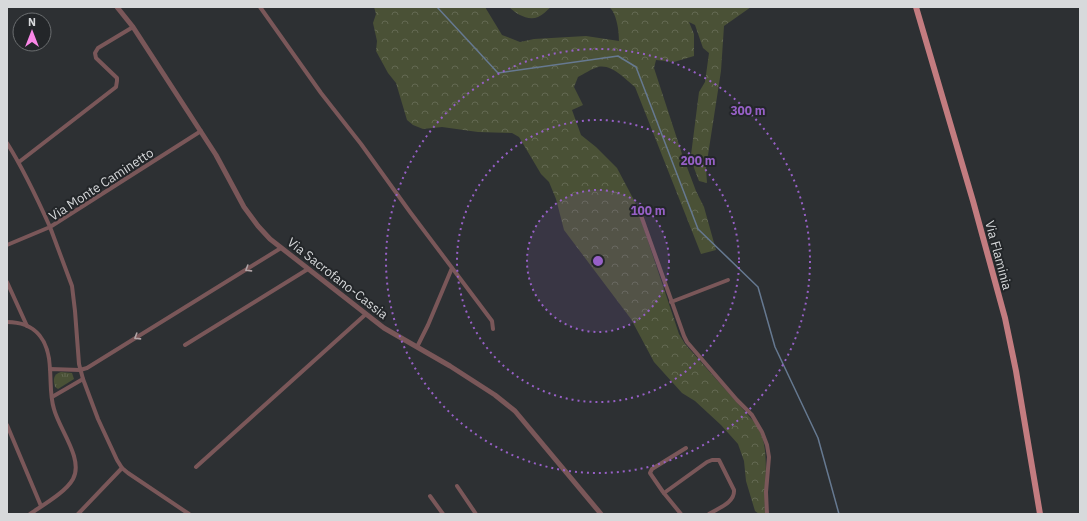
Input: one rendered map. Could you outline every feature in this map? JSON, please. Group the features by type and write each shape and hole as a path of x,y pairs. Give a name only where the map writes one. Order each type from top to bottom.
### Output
{"main road":[{"name":"Via Flaminia","path":"916,7 977,216 1007,326 1022,401 1040,514"}],"street":[{"name":"Via Sacrofano-Cassia","path":"117,7 133,27 201,131 220,161 244,207 258,226 281,248 388,330 450,366 495,395 515,411 601,514"},
{"path":"260,7 321,93 361,144 490,319 493,324 493,329"},
{"path":"19,162 116,87 118,81 117,78 96,58 95,53 98,48 133,27"},
{"name":"Via Monte Caminetto","path":"189,514 122,468 117,460 98,419 80,370 72,286 50,227 201,131"},
{"path":"7,143 33,188 50,227 7,245"},
{"path":"638,207 681,330 687,342 737,400 752,415 762,432 767,445 769,457 766,492 767,514"},
{"path":"50,369 80,370 87,368 281,248"},
{"path":"417,347 428,326 452,268"},
{"path":"185,345 308,269"},
{"path":"671,302 728,280"},
{"path":"7,282 27,326"},
{"path":"196,467 366,314"},
{"path":"7,322 27,326 38,333 44,342 49,358 55,414 75,459 76,472 73,480 66,488 30,514"},
{"path":"52,397 83,379"},
{"path":"7,425 41,506"},
{"path":"681,514 664,494 651,475 650,471 686,448"},
{"path":"664,494 707,462 719,460 734,490 734,495 731,500 709,514"},
{"path":"78,514 122,468"},
{"path":"457,486 476,514"},
{"path":"430,496 443,514"}],"green space":[{"path":"374,7 485,7 502,35 520,42 534,39 586,36 619,41 616,18 609,7 751,7 724,26 721,71 706,168 707,183 699,181 691,155 699,92 705,82 709,53 703,48 695,25 689,22 694,34 694,56 674,62 656,60 654,68 682,154 696,191 704,207 716,250 701,254 635,87 623,76 613,70 603,67 595,68 578,77 574,87 583,105 572,110 581,135 596,147 617,168 635,202 679,334 685,344 756,424 760,431 765,452 765,514 759,514 755,511 746,481 744,461 738,444 721,425 695,401 682,393 654,362 631,319 564,230 556,199 549,182 541,174 519,137 512,133 478,132 442,127 423,129 413,125 407,120 396,83 388,73 376,51 377,41 373,23 376,14"},
{"path":"509,7 551,7 540,16 530,18 515,12"},
{"path":"61,372 72,373 74,379 58,389 55,387 54,378 56,374"}],"waterway":[{"path":"437,7 498,73 618,56 636,67 698,229 758,287 775,347 818,438 839,514"}]}
